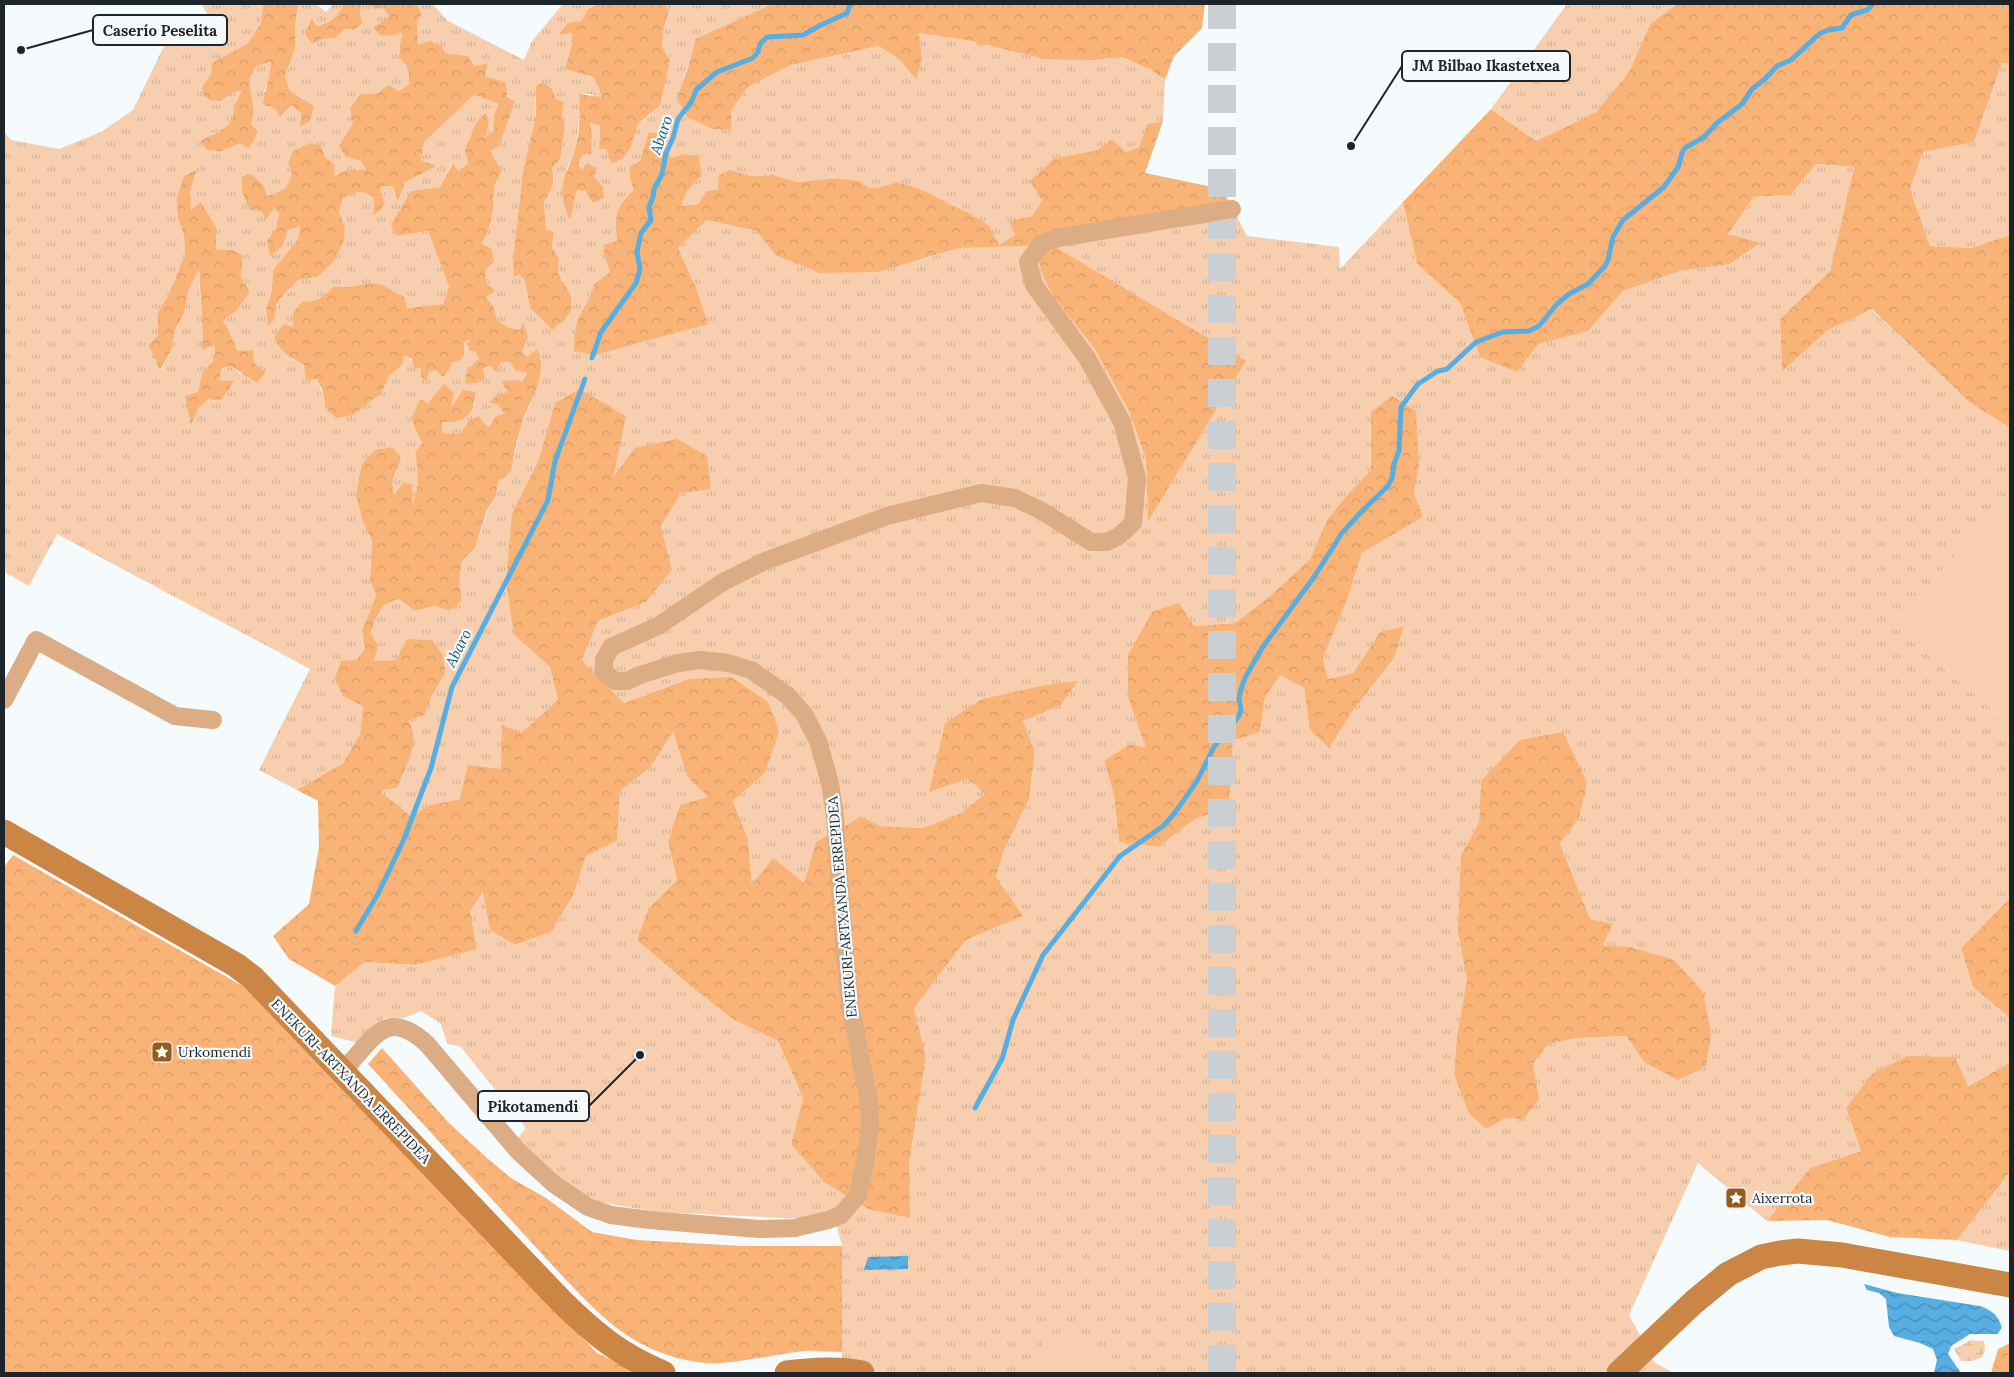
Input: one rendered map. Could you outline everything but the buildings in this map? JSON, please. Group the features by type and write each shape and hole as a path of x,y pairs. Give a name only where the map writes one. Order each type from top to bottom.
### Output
{"street":[{"name":"ENEKURI-ARTXANDA ERREPIDEA","path":"351,1062 370,1039 390,1026 399,1026 413,1031 518,1151 554,1184 588,1207 611,1215 650,1220 759,1228 795,1228 828,1220 841,1215 849,1208 858,1195 865,1162 870,1127 869,1101 850,1005 835,817 830,783 818,741 804,714 787,695 751,670 728,663 701,660 678,663 627,681 615,681 604,672 604,660 611,647 658,626 723,582 765,562 886,516 981,493 1015,498 1042,511 1091,542 1107,542 1119,536 1133,523 1137,478 1122,422 1087,358 1034,284 1028,262 1041,244 1058,238 1232,208"},
{"path":"4,700 36,640 175,716 213,720"},
{"name":"ENEKURI-ARTXANDA ERREPIDEA","path":"4,832 236,965 253,978 590,1329 622,1353 663,1373"},
{"path":"1619,1373 1694,1302 1728,1274 1761,1257 1798,1251 1842,1255 2010,1285"},
{"path":"787,1373 820,1369 862,1373"}],"green space":[{"path":"202,4 263,4 261,23 247,44 233,53 211,74 202,87 222,101 231,93 241,89 240,99 234,107 233,118 225,130 211,134 222,151 241,144 251,124 254,112 249,80 256,66 272,62 270,76 264,91 291,105 301,113 300,127 303,98 290,91 285,76 295,49 298,4 316,4 326,12 333,4 343,4 336,15 326,23 317,26 313,18 312,44 322,39 335,38 345,29 355,30 363,24 360,14 361,4 370,4 374,9 383,8 389,16 374,28 392,36 402,33 400,44 409,69 409,84 399,91 361,94 346,157 361,161 366,170 347,170 334,176 334,165 326,158 321,146 293,173 289,185 278,193 267,196 242,192 250,209 274,208 279,213 276,227 267,241 282,247 287,230 300,225 298,239 273,270 272,290 266,308 268,326 275,317 277,303 298,280 317,277 345,227 339,212 343,198 359,192 370,195 374,198 373,214 379,192 383,186 394,186 398,200 405,182 437,166 421,160 424,143 436,128 474,95 500,104 494,115 494,130 485,140 487,113 474,129 468,163 458,171 452,163 440,187 411,191 397,236 428,231 449,287 443,304 407,308 372,283 349,288 333,287 325,297 315,302 292,359 306,368 315,378 319,384 325,407 382,392 389,376 402,365 404,356 421,366 425,383 429,372 436,369 443,377 464,343 470,340 479,360 470,366 482,368 490,366 495,373 501,362 510,362 527,372 522,382 513,380 508,393 498,405 505,414 489,427 483,422 468,422 460,434 443,433 442,422 475,405 476,392 451,409 437,394 428,403 420,400 411,419 422,443 415,452 418,480 413,507 394,495 392,481 401,459 363,522 372,541 370,581 376,595 362,631 365,649 356,660 343,696 363,706 360,734 343,763 297,790 259,770 310,669 57,534 29,586 4,572 4,132 11,140 59,149 101,132 133,110 168,38 208,16","holes":["197,171 190,191 190,211 201,202 216,227 216,249 232,250 243,255 241,277 250,292 237,310 223,321 240,353 266,372 240,374 230,366 222,368 219,381 233,380 198,409 191,424 202,373 214,360 215,345 202,350 199,268 189,289 184,313 175,330 172,349 161,370 150,345 158,335 158,312 169,294 185,254 184,234 178,219"]},
{"path":"263,4 298,4 295,49 285,76 290,91 314,106 310,121 300,127 301,113 291,105 280,117 274,107 263,105 271,62 256,66 249,80 254,112 251,124 258,132 249,148 240,144 222,151 207,150 201,141 226,127 233,118 234,107 241,90 231,93 222,101 212,101 204,96 202,87 211,74 212,63 247,44 261,23"},
{"path":"343,4 361,4 360,14 363,23 355,30 345,29 335,38 322,39 312,44 305,34 312,18 317,26 326,23 336,15"},
{"path":"370,4 416,4 422,14 417,22 418,45 430,41 442,46 445,53 468,56 474,66 488,63 485,77 506,82 507,96 515,101 499,146 490,151 502,171 494,186 493,211 488,232 482,244 491,248 494,261 485,270 486,283 495,291 486,297 494,307 497,320 509,328 520,330 523,322 528,337 522,352 527,357 537,349 541,368 536,388 519,432 511,472 498,482 496,496 487,510 475,548 462,561 459,581 462,601 449,611 436,606 415,611 399,599 383,607 375,621 371,633 378,646 374,661 396,660 407,639 432,640 443,655 445,674 431,697 425,715 408,721 414,737 413,746 397,788 380,791 411,817 430,805 460,799 468,765 501,769 502,725 521,733 558,700 550,667 514,635 506,582 512,513 538,461 555,403 579,389 626,416 613,478 635,448 677,439 707,456 711,489 681,493 661,526 672,570 646,602 598,621 582,660 624,703 689,679 731,677 768,702 779,731 765,773 733,801 748,839 752,885 773,858 804,883 816,842 861,817 880,826 923,828 961,813 985,794 968,779 929,792 945,723 982,699 1039,686 1078,681 1061,705 1023,721 1035,752 1029,799 1004,850 996,877 1023,916 966,940 914,1008 926,1056 909,1161 910,1218 868,1209 824,1182 791,1144 803,1098 778,1041 734,1020 694,989 637,940 648,909 677,880 668,842 680,805 708,797 687,776 673,732 650,768 620,791 617,841 586,856 573,896 551,932 515,945 490,930 483,892 470,912 477,949 415,965 365,962 335,986 289,959 273,936 309,904 319,847 318,801 297,790 343,763 360,734 363,706 343,696 335,678 341,661 356,660 365,649 362,631 376,595 370,581 372,541 363,522 356,495 362,464 375,450 393,447 401,459 392,481 394,495 404,482 412,485 413,505 418,479 415,452 422,443 411,419 420,399 428,403 444,384 454,393 451,408 463,390 476,392 473,407 467,416 457,421 442,422 443,433 460,434 468,422 479,416 489,427 496,416 505,414 498,405 489,402 499,394 508,393 501,381 513,380 522,382 527,373 515,370 510,362 501,362 496,373 490,366 483,368 485,379 476,383 466,384 468,370 479,359 475,351 469,351 469,340 464,343 464,355 459,361 452,362 449,370 443,377 435,370 429,372 426,383 421,376 421,367 414,370 412,359 404,356 402,365 389,376 382,392 353,415 336,418 325,407 322,389 316,379 306,380 304,365 286,354 274,338 284,324 293,327 293,313 302,302 319,299 333,287 349,287 372,283 382,285 404,297 407,308 443,304 449,287 428,231 397,236 391,225 411,191 440,187 453,163 458,171 468,163 465,150 476,123 486,112 489,121 485,138 494,130 494,115 499,104 474,95 424,142 421,160 437,166 405,182 398,201 393,186 383,186 379,192 385,201 381,210 373,215 374,198 370,195 359,192 343,198 339,212 345,227 343,243 334,261 317,277 298,280 287,291 277,303 275,318 268,327 266,308 272,290 273,270 298,239 300,226 288,230 282,247 270,256 267,241 276,227 279,213 274,208 266,219 261,211 250,210 242,192 242,177 251,174 264,186 267,196 281,191 287,186 292,173 288,163 293,151 310,143 321,146 326,158 335,165 334,176 347,170 366,170 361,161 346,157 339,146 353,123 350,108 361,94 378,93 388,85 399,91 409,84 409,69 400,58 402,33 392,36 380,35 373,28 389,16 383,8 374,9"},
{"path":"416,4 433,4 448,21 524,60 532,41 563,4 598,4 588,9 581,21 558,34 572,33 572,44 565,69 593,77 599,88 601,98 590,94 579,94 580,108 576,147 567,168 570,220 577,190 586,191 603,187 594,176 582,171 578,165 582,154 591,154 592,135 590,123 600,126 599,149 606,149 613,164 631,147 638,124 650,115 670,61 662,46 664,27 669,11 666,4 772,4 695,39 691,58 683,78 688,118 713,129 731,130 731,111 748,87 791,65 879,46 900,60 915,79 922,58 919,33 1092,60 1122,57 1151,70 1165,80 1163,121 1147,124 1139,147 1126,152 1112,139 1098,150 1055,158 1042,200 1032,216 1010,221 1015,235 1000,245 1051,245 1238,219 1247,236 1339,247 1340,269 1403,202 1417,264 1460,303 1480,357 1588,330 1623,291 1680,271 1730,264 1761,244 1728,234 1754,197 1791,195 1816,164 1854,167 1830,271 1780,319 1782,370 1828,330 1871,309 1969,402 2010,428 2010,492 1895,626 1995,712 2010,744 2010,898 1961,948 1973,987 2010,1018 2009,1063 1967,1086 1846,1108 1861,1151 1810,1168 1767,1221 1698,1163 1629,1315 1654,1362 1673,1373 842,1373 842,1246 832,1209 806,1219 657,1212 593,1201 567,1187 517,1139 526,1128 460,1046 447,1044 441,1024 421,1011 404,1018 385,1018 359,1043 331,1036 335,986 365,962 415,965 470,912 484,892 490,930 515,945 551,932 573,896 586,856 617,841 620,791 650,768 673,732 687,776 709,797 668,842 677,880 648,909 637,940 694,989 734,1020 778,1041 803,1098 791,1144 910,1217 908,1161 926,1056 914,1008 966,940 1022,916 996,877 1004,850 1029,799 1035,752 1023,721 1061,705 1077,682 1039,686 982,699 937,760 929,792 968,779 985,794 961,813 923,828 880,826 861,818 816,842 804,883 752,885 748,839 733,801 765,773 689,679 624,703 582,660 598,621 646,602 672,570 661,526 681,493 612,479 555,403 538,461 512,513 514,635 550,667 558,700 521,733 501,770 460,799 430,805 411,818 379,791 397,788 412,751 408,721 425,715 431,697 445,674 396,660 373,661 378,646 371,633 375,621 383,607 399,599 415,611 462,601 459,582 462,561 475,548 488,510 496,496 498,482 511,472 521,425 541,373 522,352 528,337 522,323 520,330 509,329 497,320 494,307 485,296 486,283 482,244 488,232 493,211 494,186 502,171 490,151 504,131 515,101 485,77 488,63 474,66 468,56 445,53 418,45 417,22 422,14","holes":["552,89 556,100 564,102 562,113 565,125 561,146 552,168 554,181 550,194 544,202 546,230 554,233 552,247 559,259 558,273 563,281 552,330 530,308 525,281 519,274 513,260 523,171 536,115 535,98","659,132 671,158 683,154 701,175 687,191 680,206 698,204 706,191 718,189 730,171 750,176 773,175 797,182 838,178 860,181 869,188 882,187 897,182 967,212 998,245 959,248 921,260 775,255 758,231 707,220 678,248 695,285 671,333 628,346 585,306 593,295 594,284 610,272 604,256 617,242 617,220 625,201 635,190 630,178 640,161 648,133","1055,299 1246,361 1148,520 1146,459 1128,409 1094,348","1371,412 1419,467 1414,493 1423,517 1362,553 1346,603 1323,658 1328,679 1353,673 1380,632 1403,626 1394,658 1352,712 1329,747 1310,730 1304,688 1280,675 1265,698 1260,732 1233,741 1229,807 1195,819 1158,847 1119,842 1114,795 1104,761 1129,744 1146,749 1194,626 1235,623 1271,595 1310,559 1327,520 1346,496 1371,470","1481,781 1579,818 1560,842 1602,945 1630,947 1644,1062 1626,1036 1578,1038 1548,1044 1533,1064 1524,1119 1506,1118 1454,1074 1457,1034 1467,979 1461,855 1479,822"]},
{"path":"598,4 666,4 669,11 664,27 662,46 670,61 660,105 638,124 631,147 623,158 612,164 606,149 599,149 600,126 590,123 592,135 591,154 582,155 578,165 582,170 587,163 597,168 594,176 603,187 604,198 593,203 586,191 577,190 570,220 565,208 562,191 578,136 579,94 601,97 593,77 565,69 572,44 572,33 558,35 568,23 581,21 588,9"},
{"path":"772,4 1205,4 1202,28 1174,56 1165,80 1151,70 1122,57 1092,60 1044,59 971,41 919,33 922,58 916,80 900,60 879,46 791,65 748,87 731,111 731,130 713,129 688,118 677,99 691,58 695,39"},
{"path":"1567,4 1677,4 1650,24 1629,72 1596,112 1536,141 1491,109"},
{"path":"1677,4 2010,4 2010,63 2002,63 1974,142 1923,152 1910,189 1930,246 1971,248 2010,235 2010,428 1969,402 1872,309 1828,330 1782,371 1780,319 1830,271 1854,167 1816,164 1791,195 1754,197 1728,234 1761,243 1730,264 1680,271 1623,291 1588,331 1538,344 1517,372 1480,357 1460,303 1417,264 1403,202 1491,109 1536,141 1596,112 1629,72 1650,24"},
{"path":"2002,63 2010,63 2010,235 1971,248 1930,246 1910,189 1923,152 1974,142"},
{"path":"544,83 552,89 556,99 564,102 562,113 565,125 560,159 552,168 552,186 544,202 546,230 554,232 552,247 559,259 558,273 571,296 571,311 552,330 530,308 525,281 519,274 514,277 513,260 523,171 536,115 536,85"},
{"path":"1163,121 1145,173 1222,189 1238,219 1052,245 1246,361 1148,521 1146,459 1128,409 1094,348 1055,299 1044,278 1039,261 1050,245 959,248 878,272 820,273 775,255 757,231 707,220 678,248 695,285 708,324 595,355 574,351 578,320 594,284 610,272 604,255 604,245 617,241 616,219 618,212 623,201 634,190 630,178 630,167 640,161 648,133 659,132 671,158 683,154 698,156 702,175 687,191 681,206 698,204 706,191 718,189 719,175 730,170 750,176 773,175 797,182 838,178 860,181 869,188 882,187 897,182 925,191 967,212 989,226 999,245 1015,235 1009,221 1032,216 1042,200 1030,181 1055,158 1098,150 1112,139 1126,152 1139,147 1147,124"},
{"path":"197,170 190,191 191,210 201,202 216,227 216,249 232,250 243,255 241,277 250,292 237,310 223,321 238,351 253,350 254,363 266,372 257,383 230,366 222,368 219,381 234,380 220,400 209,399 198,409 191,425 185,396 198,392 202,373 214,360 215,345 202,350 199,269 189,289 184,313 175,330 172,349 160,370 149,345 158,335 158,312 169,294 185,254 184,234 178,219 177,198 184,176"},
{"path":"1392,396 1416,411 1419,467 1414,493 1423,517 1362,553 1346,603 1323,658 1328,679 1353,673 1380,632 1404,626 1394,658 1352,712 1329,748 1310,730 1304,688 1280,675 1265,698 1260,732 1233,741 1229,807 1195,819 1158,847 1119,842 1114,795 1104,761 1129,744 1146,748 1128,697 1128,655 1152,612 1179,603 1194,626 1235,623 1271,595 1310,559 1327,520 1346,496 1371,470 1371,412"},
{"path":"2010,492 2010,744 1995,712 1895,626"},
{"path":"1563,732 1587,782 1579,818 1560,843 1590,919 1613,924 1603,945 1630,947 1674,960 1703,992 1711,1034 1706,1066 1678,1080 1644,1062 1626,1036 1578,1038 1548,1044 1533,1064 1539,1099 1524,1119 1506,1118 1486,1129 1469,1113 1454,1074 1457,1035 1467,979 1458,931 1461,855 1479,822 1481,781 1520,740"},
{"path":"13,855 246,988 597,1353 640,1373 4,1373 4,867"},
{"path":"2010,898 2010,1018 1973,987 1961,948"},
{"path":"382,1048 449,1123 487,1158 511,1178 546,1198 592,1232 637,1240 742,1246 842,1246 842,1352 804,1351 731,1362 695,1362 668,1355 643,1345 621,1331 565,1279 368,1064"},
{"path":"1907,1056 1955,1057 1968,1086 2009,1063 2010,1058 2010,1172 1957,1240 1890,1237 1827,1220 1767,1221 1810,1168 1861,1151 1846,1108 1873,1073"},
{"path":"2010,1172 2010,1251 1957,1240"},
{"path":"1061,1333 1137,1373 1032,1373 1045,1339"},
{"path":"1971,1340 1984,1341 1985,1350 1982,1357 1973,1361 1961,1361 1954,1349"},
{"path":"2010,1343 2010,1373 1991,1373 1998,1349"}],"water":[{"path":"908,1256 908,1269 864,1270 868,1257"},
{"path":"1864,1284 1897,1293 1980,1306 1994,1314 2002,1328 1997,1334 1970,1334 1951,1346 1948,1354 1961,1373 1934,1373 1937,1360 1933,1349 1920,1343 1894,1336 1889,1327 1886,1299 1879,1293 1867,1290"}],"waterway":[{"name":"Abaro","path":"592,358 601,332 636,283 640,269 637,252 641,233 651,220 649,207 654,189 662,174 666,153 673,138 678,119 692,101 696,90 717,72 753,58 758,52 760,44 767,37 803,35 847,13 850,4"},
{"path":"975,1108 1002,1059 1013,1020 1043,955 1120,856 1162,827 1174,814 1197,781 1214,747 1239,716 1241,710 1239,699 1241,689 1262,648 1314,577 1342,533 1388,486 1399,451 1401,407 1418,384 1438,371 1447,369 1476,342 1503,332 1529,331 1539,326 1557,304 1569,294 1588,284 1605,266 1613,237 1623,220 1664,187 1678,167 1685,148 1704,137 1717,123 1742,104 1752,89 1777,66 1791,60 1819,34 1828,30 1842,28 1851,15 1867,10 1873,4"},
{"name":"Abaro","path":"356,931 378,894 404,839 431,768 452,687 548,500 555,461 585,379"}],"tunnel":[{"path":"1222,4 1222,1373"}],"place":[{"name":"Caserío Peselita","path":"21,50"},
{"name":"JM Bilbao Ikastetxea","path":"1351,146"},
{"name":"Urkomendi","path":"162,1052"},
{"name":"Pikotamendi","path":"640,1055"},
{"name":"Aixerrota","path":"1736,1198"}]}
